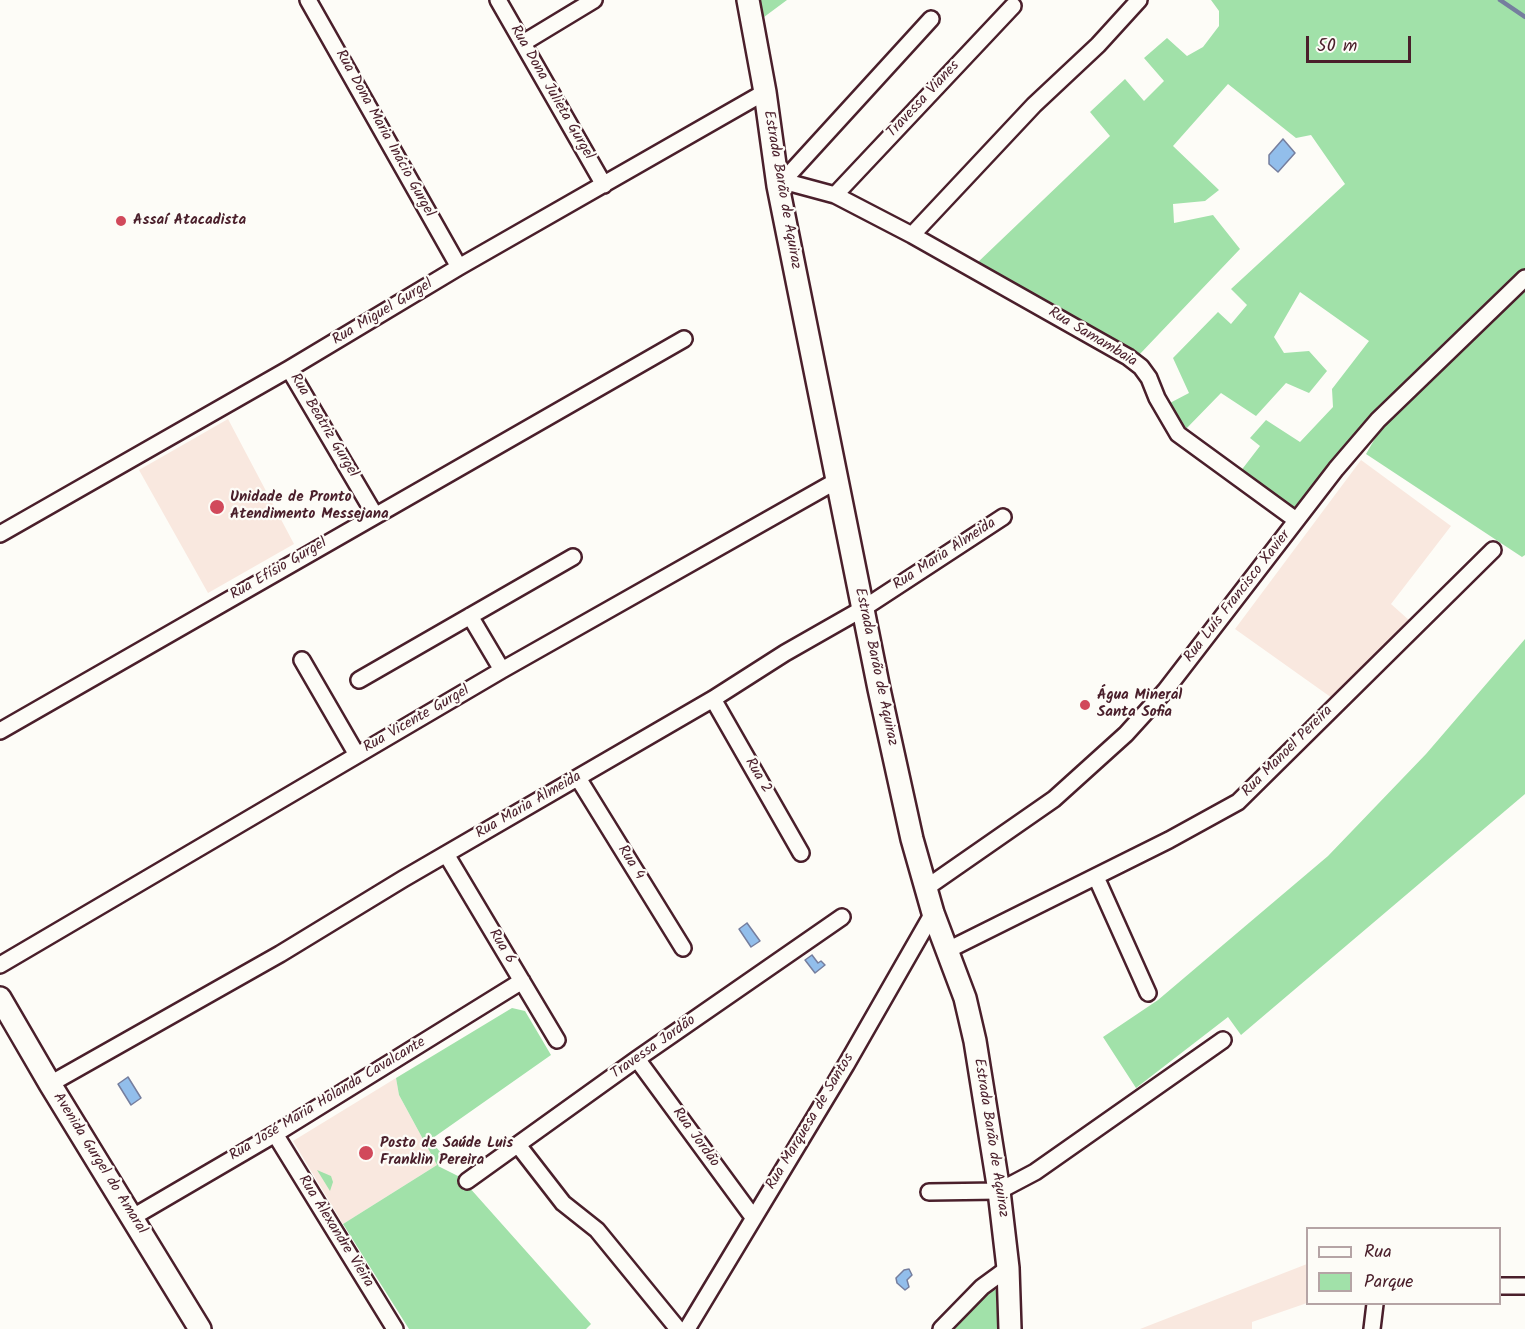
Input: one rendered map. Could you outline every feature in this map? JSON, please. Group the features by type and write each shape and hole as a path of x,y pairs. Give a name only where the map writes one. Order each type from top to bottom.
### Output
{"street":[{"name":"Rua Dona Maria Inácio Gurgel","path":"308,0 459,267"},
{"name":"Rua Dona Julieta Gurgel","path":"498,0 604,185"},
{"path":"523,43 594,0"},
{"name":"Estrada Barão de Aquiraz","path":"748,0 780,183 892,747 912,838 933,914 965,998 975,1041 999,1191 1008,1268 1010,1329"},
{"path":"912,235 1034,105 1098,45 1139,0"},
{"name":"Travessa Vianes","path":"835,195 1013,6"},
{"path":"780,183 931,19"},
{"name":"Rua Miguel Gurgel","path":"0,534 765,92"},
{"name":"Rua Samambaia","path":"780,183 835,195 912,235 1128,357 1141,367 1149,378 1157,398 1178,434 1296,520"},
{"name":"Rua Luís Francisco Xavier","path":"926,888 1054,799 1118,742 1165,691 1336,469 1378,420 1525,278"},
{"name":"Rua Efísio Gurgel","path":"0,731 684,339"},
{"name":"Rua Beatriz Gurgel","path":"289,369 375,515"},
{"name":"Rua Vicente Gurgel","path":"0,965 502,670 838,480"},
{"name":"Rua Maria Almeida","path":"50,1084 280,954 712,699 785,653 864,608 1003,517"},
{"name":"Rua Manoel Pereira","path":"948,950 1169,840 1238,802 1493,550"},
{"path":"359,680 573,557"},
{"path":"470,616 502,670"},
{"path":"302,660 357,755"},
{"name":"Rua 2","path":"712,699 801,853"},
{"name":"Rua 4","path":"578,778 683,948"},
{"name":"Rua 6","path":"446,854 557,1040"},
{"path":"1096,877 1148,993"},
{"name":"Rua Marquesa de Santos","path":"687,1329 846,1065 933,914"},
{"name":"Travessa Jordão","path":"467,1181 637,1059 842,917"},
{"name":"Rua José Maria Holanda Cavalcante","path":"132,1217 275,1134 522,981"},
{"name":"Avenida Gurgel do Amaral","path":"0,998 200,1329"},
{"path":"928,1192 999,1191 1035,1172 1223,1040"},
{"name":"Rua Jordão","path":"637,1059 753,1217"},
{"name":"Rua Alexandre Vieira","path":"275,1134 395,1329"},
{"path":"518,1145 563,1203 597,1230 678,1329"},
{"path":"941,1329 982,1287 1008,1268"},
{"path":"1501,1286 1525,1286"},
{"path":"1372,1329 1375,1305"}],"shaded area":[{"name":"Unidade de Pronto Atendimento Messejana","path":"228,419 294,544 208,593 139,470"},
{"path":"1361,460 1451,526 1391,604 1410,621 1332,698 1235,629"},
{"name":"Posto de Saúde Luis Franklin Pereira","path":"396,1078 399,1095 437,1165 343,1224 293,1141"},
{"path":"1306,1264 1306,1303 1252,1322 1252,1329 1140,1329"}],"green space":[{"path":"756,0 787,0 760,20"},
{"path":"1211,0 1525,0 1525,270 1491,302 1296,515 1240,472 1260,446 1250,438 1266,420 1300,442 1333,407 1332,389 1369,341 1300,292 1274,337 1284,353 1309,351 1327,371 1309,393 1286,383 1256,416 1221,393 1183,432 1168,404 1189,393 1173,358 1218,312 1231,324 1247,305 1231,289 1345,184 1311,135 1296,138 1228,84 1173,146 1219,190 1205,201 1173,204 1174,223 1213,215 1240,249 1138,356 976,264 1110,136 1090,112 1125,79 1144,101 1164,81 1144,58 1167,38 1187,56 1203,47 1219,26 1219,11"},
{"path":"1525,284 1525,555 1522,557 1366,454 1381,428"},
{"path":"1525,639 1525,794 1241,1035 1228,1017 1136,1088 1103,1037 1158,1000 1328,856 1426,754"},
{"path":"512,1008 525,1011 551,1055 430,1140 447,1160 438,1166 460,1177 591,1324 586,1329 409,1329 343,1224 437,1165 399,1095 396,1078"},
{"path":"317,1170 331,1176 333,1182 330,1191"},
{"path":"989,1290 996,1290 998,1329 952,1329"}],"water":[{"path":"1283,139 1295,153 1278,172 1269,164 1269,155"},
{"path":"747,923 760,941 751,947 739,929"},
{"path":"812,955 818,963 821,961 825,965 815,973 805,960"},
{"path":"128,1077 141,1098 131,1105 118,1084"},
{"path":"909,1269 912,1275 907,1280 909,1287 905,1290 897,1283 896,1278 904,1270"}],"waterway":[{"path":"1500,0 1525,17"}],"place":[{"name":"Assaí Atacadista","path":"121,221"},
{"name":"Unidade de Pronto Atendimento Messejana","path":"217,507"},
{"name":"Água Mineral Santa Sofia","path":"1085,705"},
{"name":"Posto de Saúde Luis Franklin Pereira","path":"366,1153"}]}
